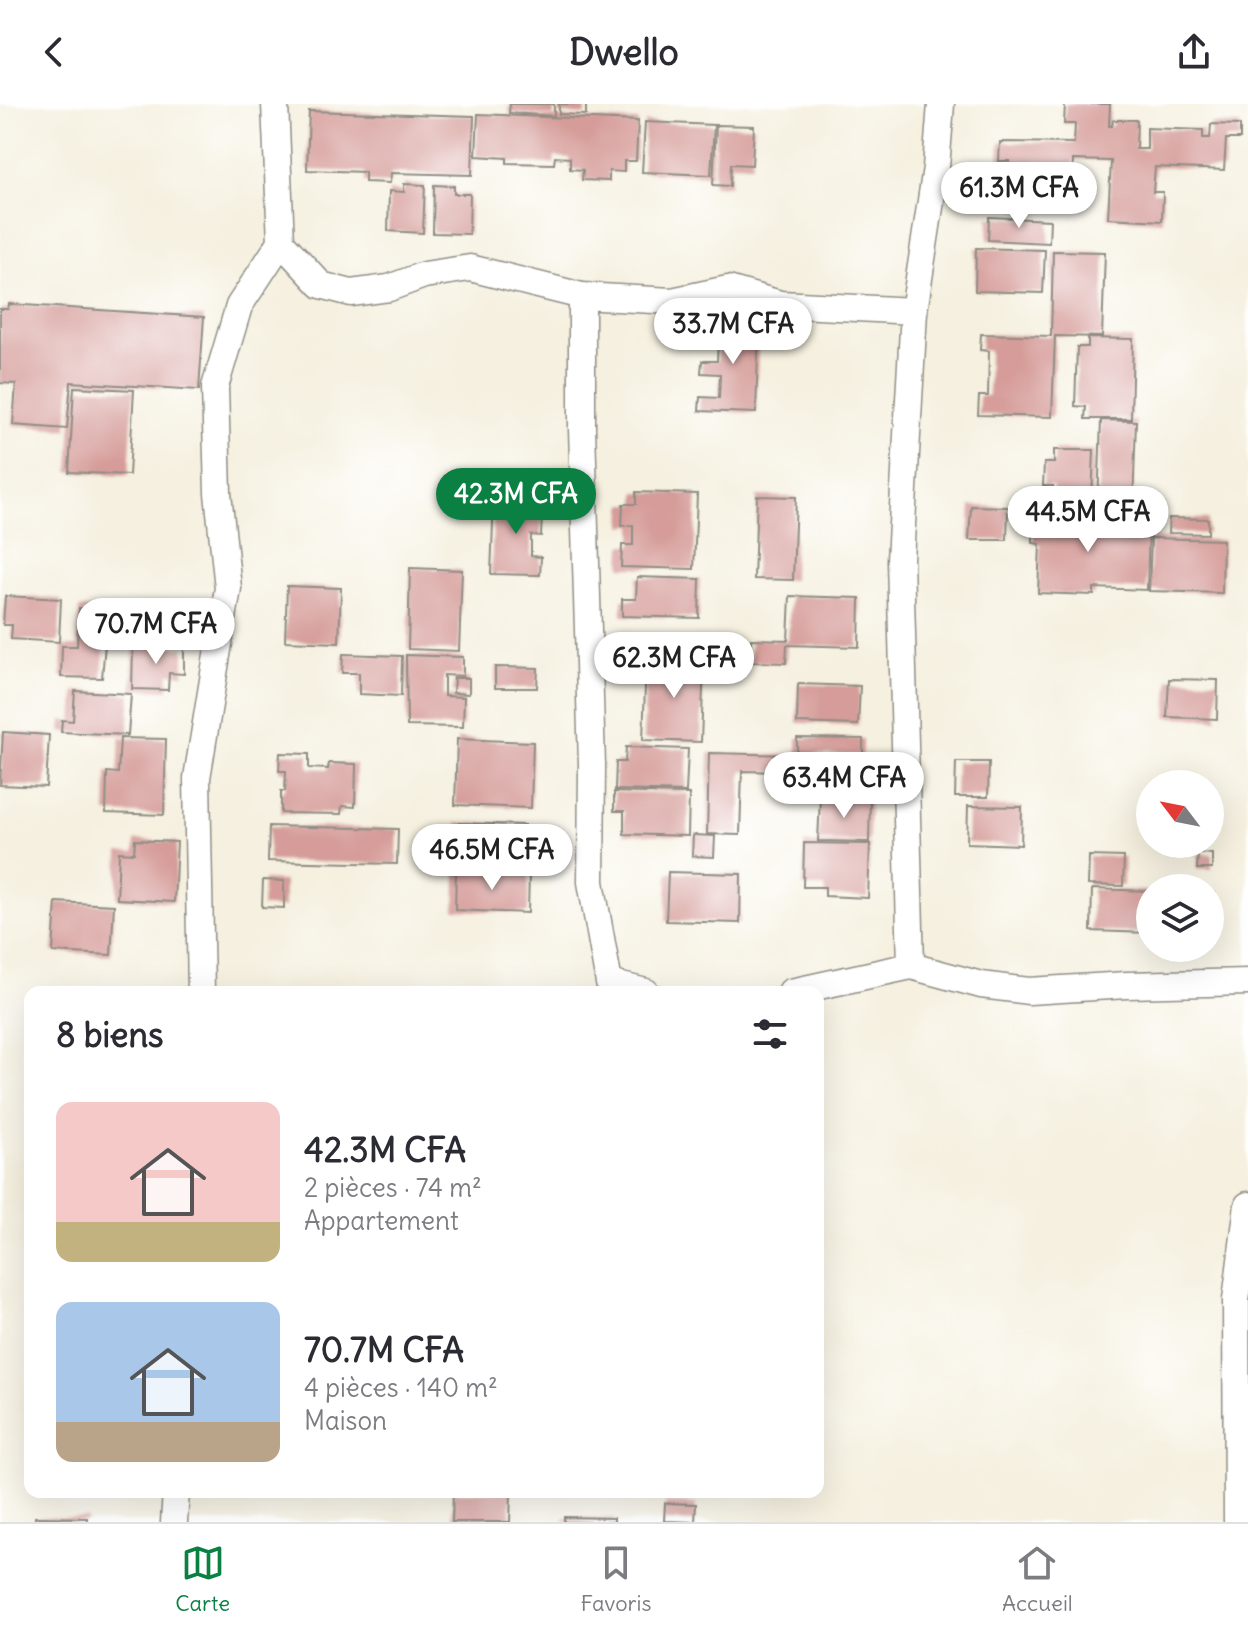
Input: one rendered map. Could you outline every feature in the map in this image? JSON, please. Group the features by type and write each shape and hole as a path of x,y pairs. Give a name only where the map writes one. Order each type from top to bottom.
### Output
{"street":[{"path":"201,986 197,778 228,588 218,493 215,387 239,306 281,242 275,104"},
{"path":"911,966 900,560 914,311 936,168 941,104"},
{"path":"281,242 321,285 351,293 389,288 424,275 470,268 582,296 672,301 728,289 780,304 914,311"},
{"path":"582,296 582,428 592,765 591,882 609,983 621,986"},
{"path":"819,986 911,966 981,985 1029,991 1248,982"},
{"path":"1237,1522 1236,1300 1248,1205"},
{"path":"174,1522 176,1498"}],"building":[{"path":"510,104 554,104 554,116 509,113"},
{"path":"559,104 586,104 586,115 559,114"},
{"path":"1065,104 1110,104 1109,126 1112,126 1113,120 1137,120 1136,149 1147,149 1147,128 1203,130 1203,138 1210,138 1211,124 1240,125 1240,139 1226,139 1224,170 1155,167 1153,192 1163,192 1162,221 1108,218 1111,161 1073,160 1072,190 1008,189 1009,161 999,161 1000,142 1074,143 1075,124 1064,124"},
{"path":"309,111 474,116 472,175 391,173 390,183 365,182 365,172 307,170"},
{"path":"478,114 638,121 636,161 624,161 624,172 609,171 609,181 582,180 583,170 570,169 570,158 555,157 554,164 507,163 507,158 476,156"},
{"path":"645,122 714,125 711,175 642,172"},
{"path":"716,125 754,126 752,165 731,164 730,186 713,185"},
{"path":"404,184 425,185 423,233 388,231 389,191 404,192"},
{"path":"434,185 454,186 454,194 470,194 469,234 433,233"},
{"path":"989,217 1050,220 1049,243 988,240"},
{"path":"976,248 1045,250 1043,293 975,291"},
{"path":"1053,251 1105,252 1102,337 1055,336 1052,417 978,415 979,396 988,396 989,351 980,350 981,334 1051,336"},
{"path":"9,304 204,317 199,390 71,382 67,429 13,425 16,384 0,383 0,309 8,309"},
{"path":"701,321 759,322 756,413 699,411 700,397 719,398 720,374 701,373 702,361 717,361 718,340 701,339"},
{"path":"1088,338 1133,339 1131,419 1085,419 1086,407 1075,406 1077,347 1088,347"},
{"path":"74,387 134,390 129,475 69,472"},
{"path":"1101,420 1136,421 1133,506 1098,505"},
{"path":"1054,450 1094,450 1092,500 1053,499 1053,486 1043,486 1044,463 1054,463"},
{"path":"636,492 697,494 694,569 621,567 622,545 633,545 633,525 622,526 623,504 636,504"},
{"path":"757,496 796,497 793,580 754,579"},
{"path":"494,497 543,499 541,536 531,535 531,556 541,557 540,575 491,574"},
{"path":"971,506 1008,507 1007,540 969,540"},
{"path":"1041,508 1096,509 1096,529 1149,530 1147,590 1094,588 1094,595 1038,593 1040,544 1033,543 1033,523 1041,523"},
{"path":"1169,518 1208,519 1208,534 1168,533"},
{"path":"1151,538 1223,540 1222,593 1149,591"},
{"path":"410,568 462,570 459,651 408,649"},
{"path":"637,577 700,579 699,618 622,616 622,599 636,599"},
{"path":"287,586 341,588 339,643 285,641"},
{"path":"5,596 61,599 59,642 11,639 12,625 3,625"},
{"path":"790,596 860,598 859,647 787,645 786,663 750,662 751,639 788,640"},
{"path":"79,608 108,609 102,678 61,677 62,646 77,646"},
{"path":"121,611 142,611 140,644 120,644"},
{"path":"133,646 184,647 184,674 169,673 168,690 132,689"},
{"path":"343,654 402,656 401,696 359,694 359,673 342,673"},
{"path":"406,655 463,657 463,676 444,675 444,696 464,697 463,727 407,726"},
{"path":"646,659 704,661 701,742 643,740"},
{"path":"495,667 538,668 537,688 495,688"},
{"path":"454,678 469,678 469,694 453,693"},
{"path":"1169,679 1218,680 1217,719 1167,717"},
{"path":"798,684 860,686 858,725 797,723"},
{"path":"75,691 131,694 128,735 61,732 62,720 73,721"},
{"path":"3,732 49,735 46,787 0,785"},
{"path":"120,738 166,739 164,815 106,813 107,772 118,773"},
{"path":"797,738 863,739 863,755 797,754"},
{"path":"457,739 533,742 531,808 455,805"},
{"path":"626,747 688,749 686,792 615,790 616,762 625,762"},
{"path":"280,753 309,754 309,768 328,769 329,763 356,764 355,807 342,806 341,814 281,813 281,791 285,791 286,771 279,771"},
{"path":"709,753 790,755 789,772 742,771 740,835 707,834"},
{"path":"956,762 989,762 988,797 955,797"},
{"path":"823,779 868,780 868,797 823,796"},
{"path":"614,792 689,794 688,836 624,834 624,811 614,811"},
{"path":"820,798 870,799 869,842 818,841"},
{"path":"968,806 1022,807 1021,845 967,843"},
{"path":"457,823 524,825 523,850 531,850 530,869 455,867"},
{"path":"269,826 398,829 397,864 268,861"},
{"path":"693,835 715,836 714,857 692,856"},
{"path":"135,840 177,842 174,902 117,899 119,852 134,853"},
{"path":"804,843 870,844 868,898 825,896 825,887 803,887"},
{"path":"1089,856 1124,857 1123,886 1088,885"},
{"path":"1198,858 1212,858 1212,869 1197,869"},
{"path":"456,871 529,873 528,913 455,910"},
{"path":"668,872 741,874 740,923 666,921"},
{"path":"263,880 284,881 284,908 262,907"},
{"path":"1092,889 1136,891 1136,933 1091,931"},
{"path":"56,902 114,905 111,955 53,952"},
{"path":"453,1498 511,1498 510,1522 452,1522"},
{"path":"665,1503 696,1504 695,1522 664,1521"},
{"path":"35,1517 87,1518 87,1522 35,1522"},
{"path":"564,1517 614,1518 614,1522 564,1522"}]}
